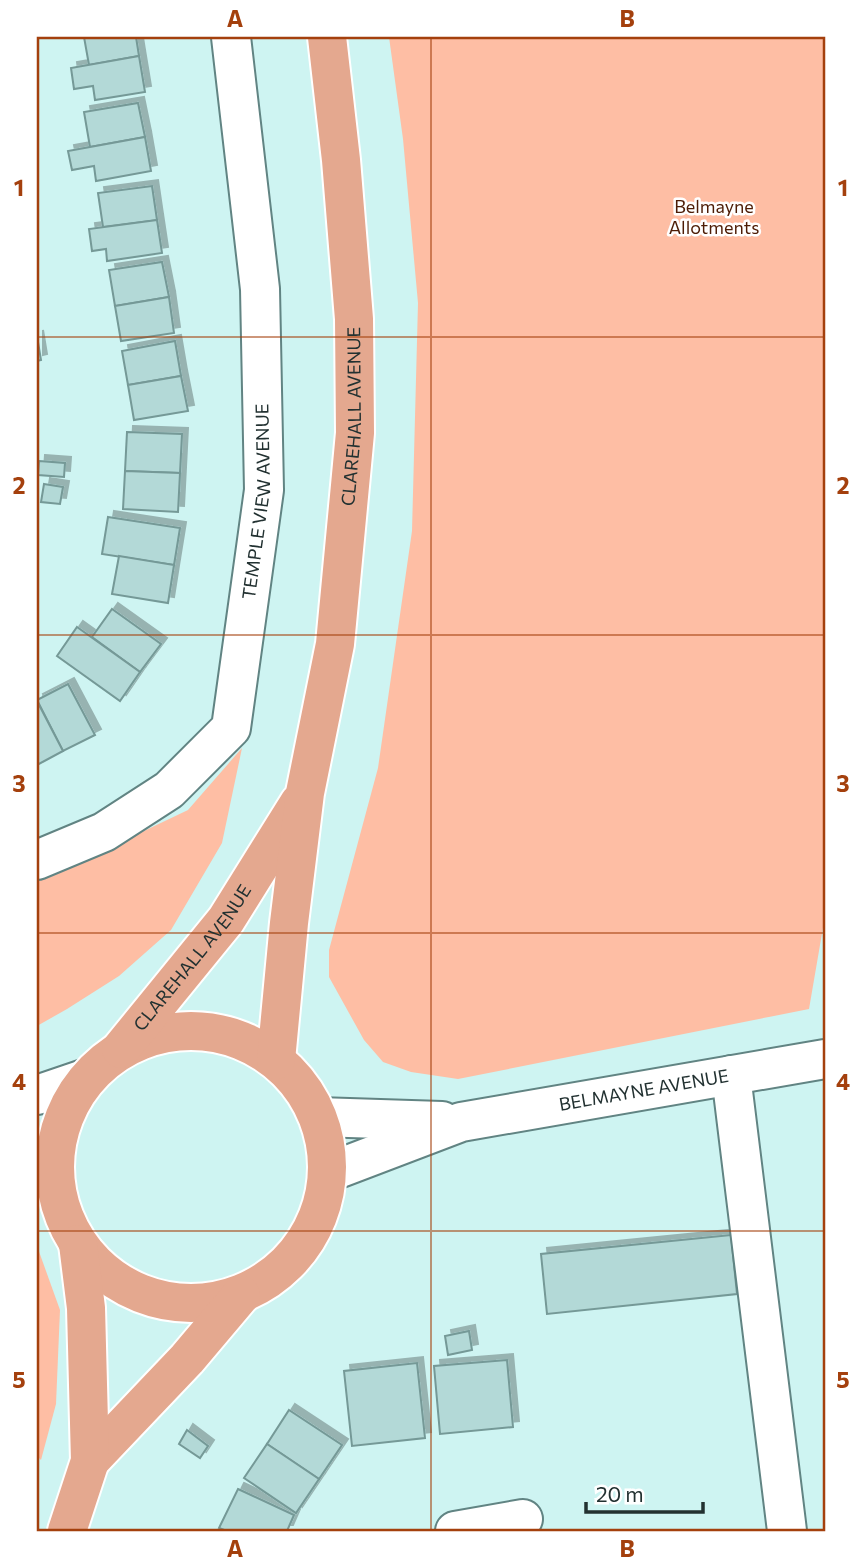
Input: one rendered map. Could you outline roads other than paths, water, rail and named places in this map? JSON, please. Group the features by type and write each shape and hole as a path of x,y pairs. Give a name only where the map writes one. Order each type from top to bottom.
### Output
{"main road":[{"name":"CLAREHALL AVENUE","path":"276,1060 305,793 335,644 355,433 354,319 341,160 327,37"},
{"name":"CLAREHALL AVENUE","path":"120,1050 226,920 305,793"},
{"path":"200,1030 223,1034 246,1042 276,1060 300,1086 318,1117 325,1144 327,1173 318,1216 296,1254 263,1283 241,1295 223,1300 181,1303 161,1300 119,1283 99,1268 78,1244 46,1183 66,1111 87,1078 120,1050 159,1034 200,1030"},
{"path":"67,1531 90,1461 86,1308 78,1244"},
{"path":"90,1461 187,1359 241,1295"}],"street":[{"name":"TEMPLE VIEW AVENUE","path":"37,860 104,832 169,790 231,728 264,490 260,289 231,37"},
{"name":"BELMAYNE AVENUE","path":"327,1173 461,1122 825,1059"},
{"path":"731,1075 787,1531"},
{"path":"37,1095 87,1078"},
{"name":"BELMAYNE AVENUE","path":"318,1117 461,1122"},
{"path":"455,1531 523,1519"}],"park label":[{"name":"Belmayne Allotments","path":"714,217"}]}
